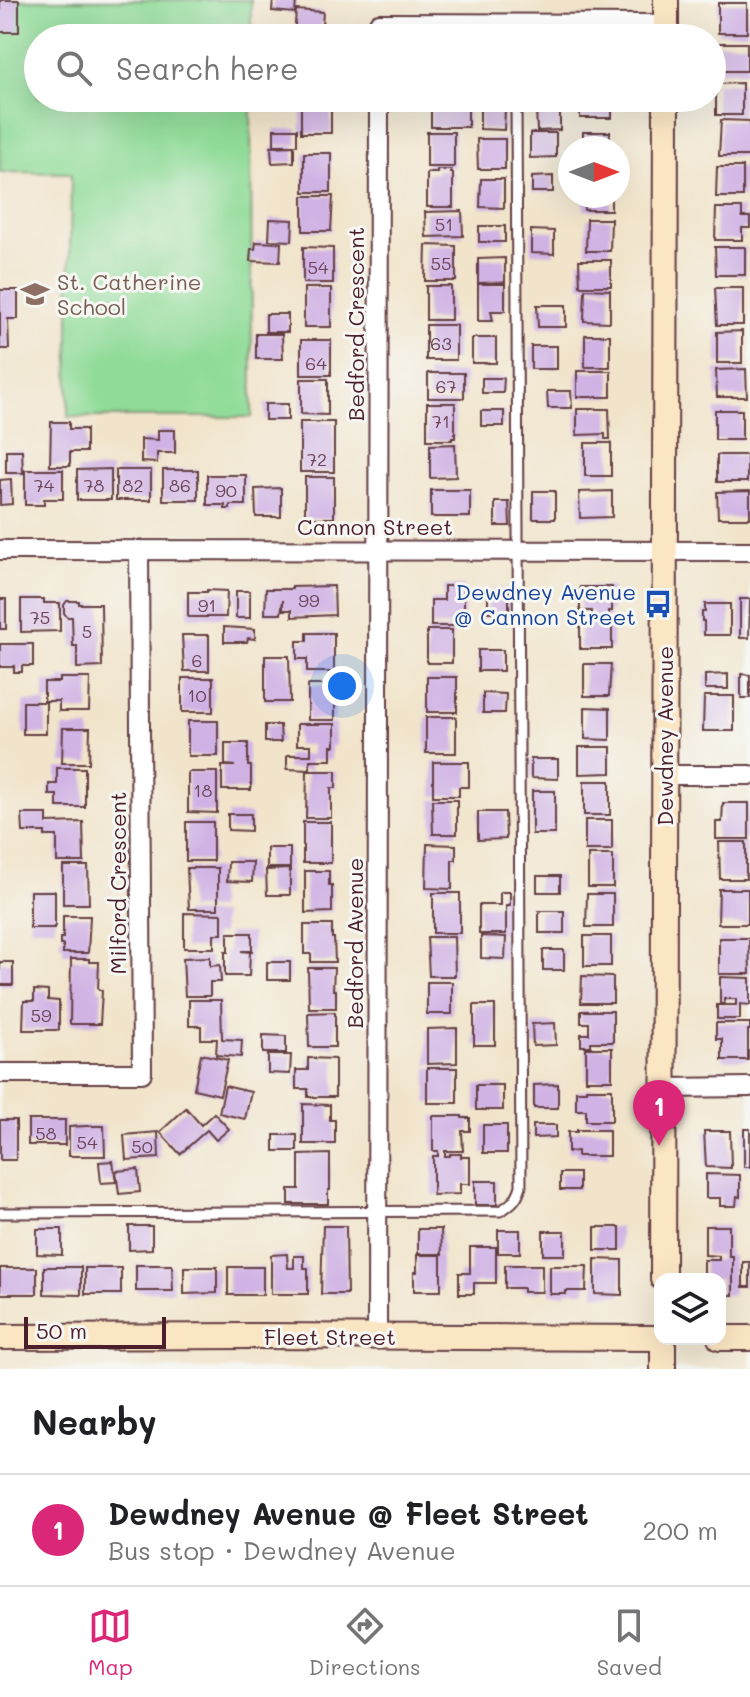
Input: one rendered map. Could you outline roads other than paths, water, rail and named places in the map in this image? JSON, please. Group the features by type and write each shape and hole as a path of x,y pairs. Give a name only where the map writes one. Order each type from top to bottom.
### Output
{"street":[{"path":"621,24 666,21"},
{"name":"Bedford Crescent","path":"379,112 379,550"},
{"name":"Dewdney Avenue","path":"663,1273 666,112"},
{"name":"Cannon Street","path":"0,550 750,551"},
{"name":"Milford Crescent","path":"0,1073 142,1073 139,550"},
{"name":"Bedford Avenue","path":"377,1336 379,550"},
{"path":"664,775 750,775"},
{"path":"663,1088 750,1087"},
{"name":"Fleet Street","path":"0,1337 654,1338"},
{"path":"726,1338 750,1338"},
{"path":"661,1345 663,1369"}],"lane":[{"path":"0,1213 500,1211 517,1198 521,1186 516,112"}],"place":[{"name":"St. Catherine School","path":"35,294"},
{"name":"Dewdney Avenue @ Cannon Street","path":"658,604"},
{"name":"Dewdney Avenue @ Fleet Street","path":"659,1146"}]}
